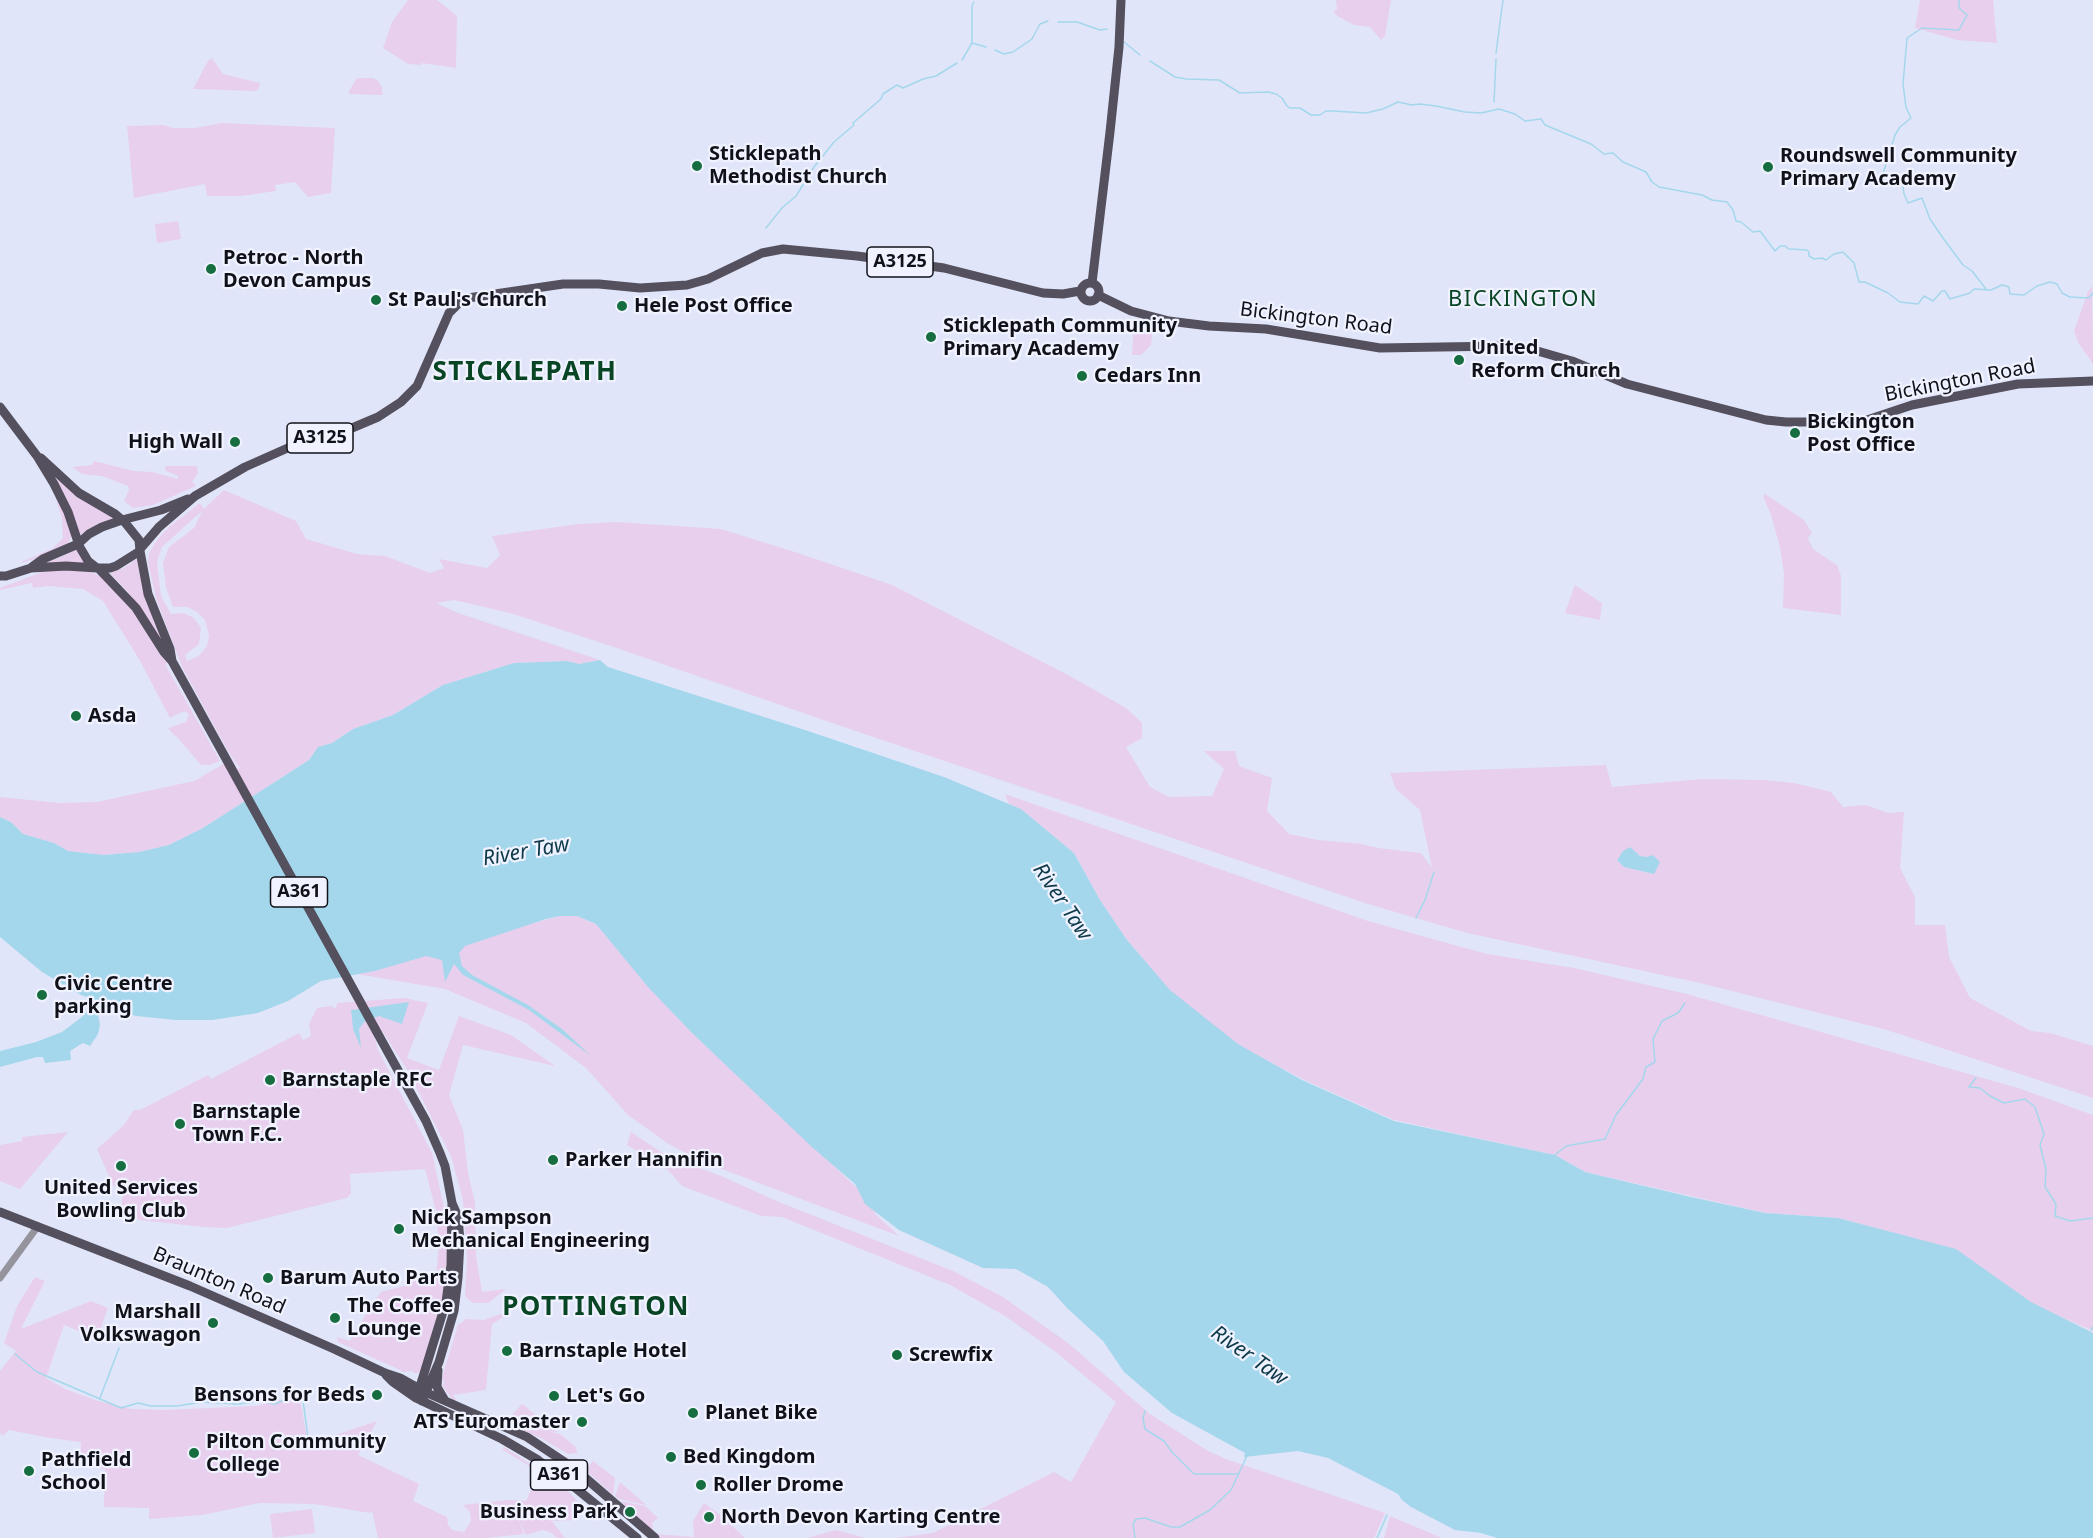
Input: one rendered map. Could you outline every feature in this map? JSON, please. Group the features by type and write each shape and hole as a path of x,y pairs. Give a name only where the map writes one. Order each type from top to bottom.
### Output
{"main road":[{"path":"1092,283 1119,46 1120,0"},
{"name":"A3125","path":"122,520 161,510 195,496 245,467 274,454 378,417 401,402 417,386 433,353 445,319 462,300 487,294 563,284 599,284 640,288 687,285 708,279 762,253 783,249 944,268 1043,293 1063,294 1080,291"},
{"path":"1092,283 1097,286 1098,295 1094,300 1089,301 1083,298 1080,291 1084,284 1092,283"},
{"name":"Bickington Road","path":"1098,295 1131,311 1169,321 1266,329 1380,348 1503,346 1527,348 1572,361 1627,384 1755,417 1786,422 1861,422 1912,405 2018,384 2093,381"},
{"path":"0,407 50,471 79,493 122,520 139,540 140,550 116,566 32,568 2,578"},
{"path":"50,471 78,543 88,561 98,568"},
{"name":"A3125","path":"140,550 159,527 195,496"},
{"path":"32,568 43,559 78,543 94,530 122,520"},
{"name":"A361","path":"140,550 148,594 170,650 172,661"},
{"name":"A361","path":"98,568 136,608 172,661 433,1137 445,1166 452,1203 458,1217 460,1241 454,1311 436,1380 437,1387 449,1403"},
{"name":"A361","path":"420,1395 447,1294 451,1265 452,1203"},
{"name":"Braunton Road","path":"0,1212 190,1286 400,1378 420,1395 449,1403 506,1427 544,1447 575,1469 655,1538"},
{"name":"A361","path":"420,1395 439,1362"},
{"path":"400,1378 419,1375 426,1370"},
{"name":"Braunton Road","path":"385,1373 393,1382 538,1460 637,1538"}],"street":[{"path":"0,1278 38,1226"}],"shaded area":[{"path":"408,0 437,0 457,16 456,68 422,63 421,65 408,64 383,48 392,22"},
{"path":"1336,0 1391,0 1385,36 1381,40 1370,27 1354,25 1337,16 1333,11 1337,10"},
{"path":"1920,0 1993,0 1997,43 1957,40 1915,28"},
{"path":"212,58 223,74 260,83 259,88 256,91 193,89 208,61"},
{"path":"357,78 377,80 382,87 382,95 349,94"},
{"path":"222,123 335,128 331,193 308,197 295,182 275,185 276,191 241,196 207,196 205,184 134,198 127,126 164,125 173,128 195,128"},
{"path":"178,221 181,239 157,243 155,224"},
{"path":"2093,285 2093,364 2078,342 2074,331 2088,292"},
{"path":"1134,325 1153,327 1151,345 1141,355 1132,355"},
{"path":"94,461 178,479 178,476 166,471 165,466 197,466 198,473 192,482 196,486 153,505 133,508 124,501 129,490 128,486 102,476 82,474 72,467 92,465"},
{"path":"51,471 115,519 99,523 78,536"},
{"path":"50,481 71,529 71,537 68,544 56,551 22,563 52,549 63,538 62,518"},
{"path":"224,490 296,521 306,539 357,554 385,556 430,573 444,568 439,559 487,568 500,555 492,536 579,524 616,522 721,529 892,585 1070,676 1126,708 1142,723 1142,738 1126,747 1150,787 1169,797 1212,796 1224,769 1204,751 1235,751 1239,766 1272,778 1267,811 1289,834 1318,840 1421,853 1432,868 1420,810 1396,789 1390,773 1606,765 1612,787 1702,779 1764,780 1794,783 1831,792 1843,807 1866,805 1888,813 1904,812 1900,868 1915,897 1915,925 1945,925 1949,957 1970,998 2031,1031 2050,1033 2093,1046 2093,1098 1887,1030 1700,983 1467,933 1368,904 611,646 510,613 454,600 436,603 458,613 600,660 579,664 567,661 514,663 443,685 393,715 353,729 332,743 318,747 309,760 203,828 169,845 139,852 104,855 68,851 54,843 23,834 11,822 0,817 0,797 60,803 97,802 194,781 232,759 237,769 240,768 229,753 182,667 156,598 148,562 149,553 169,527 200,503 204,509","holes":["202,511 194,528 169,547 163,563 166,587 173,607 188,607 197,612 205,620 209,635 207,646 199,656 187,661 185,655 199,644 201,628 194,618 184,613 171,614 161,596 157,562 162,547","1630,847 1640,856 1647,857 1653,874 1624,867 1617,860"]},
{"path":"1765,494 1804,520 1812,533 1808,538 1813,549 1837,565 1841,576 1841,615 1783,608 1784,573 1780,547 1763,496"},
{"path":"77,549 85,563 43,563 59,558"},
{"path":"139,557 167,650 127,591 109,572 124,568"},
{"path":"47,570 81,570 102,577 133,610 168,663 165,664 220,761 210,765 201,765 168,728 186,722 189,714 184,711 170,718 139,659 103,601 83,589 48,586 33,588 32,583 0,590 0,588"},
{"path":"1575,585 1602,603 1600,620 1565,613"},
{"path":"1005,794 1368,921 1487,954 1574,968 1687,994 2018,1088 2093,1115 2093,1331 2050,1312 2093,1333 2093,1538 1557,1447 1127,940 1100,900 1074,853 1021,809 1009,804","holes":["1257,1055 1302,1079 1394,1120 1555,1155 1585,1172 1766,1213 1838,1218 1902,1235 1765,1214 1691,1198 1585,1173 1393,1122 1300,1080"]},
{"path":"560,916 577,916 596,924 646,984 691,1032 856,1187 980,1212 1104,1336 1049,1283 1015,1265 900,1225 872,1211 899,1236 703,1162 667,1143 628,1115 586,1068 526,1023 445,989 357,974 375,971 425,952"},
{"path":"404,998 428,1003 407,1058 439,1070 459,1016 511,1035 555,1066 463,1045 449,1095 463,1130 468,1173 475,1203 476,1255 482,1292 506,1289 488,1303 473,1303 465,1296 467,1258 463,1200 451,1156 408,1071 383,1032 374,1036 378,1050 432,1153 445,1212 448,1212 449,1234 445,1293 423,1369 416,1374 412,1371 403,1372 338,1342 337,1337 350,1341 381,1292 408,1285 416,1275 436,1276 439,1245 436,1211 425,1169 350,1174 351,1193 347,1198 227,1228 204,1227 121,1218 123,1183 114,1187 97,1149 124,1125 134,1110 140,1110 208,1075 211,1079 299,1033 303,1040 311,1036 309,1024 317,1008 331,1006 336,1009 337,1003"},
{"path":"68,1132 20,1189 0,1181 0,1145 22,1141 22,1137"},
{"path":"631,1132 667,1156 953,1271 1003,1297 1068,1343 1150,1414 1208,1451 1385,1513 1374,1538 895,1538 933,1533 1054,1472 1071,1482 1116,1402 1057,1353 1005,1316 950,1285 782,1217 761,1216 682,1186 669,1171 627,1145"},
{"name":"Pilton Community College","path":"35,1277 45,1281 21,1329 91,1301 108,1308 97,1338 64,1325 46,1378 65,1389 98,1401 131,1409 164,1410 257,1406 298,1395 308,1444 377,1421 358,1455 419,1484 413,1501 447,1517 448,1525 452,1530 464,1532 471,1521 470,1512 463,1505 509,1500 526,1501 539,1472 502,1451 504,1447 555,1480 571,1494 598,1524 577,1502 576,1520 552,1521 565,1538 557,1538 552,1533 543,1530 526,1535 519,1521 524,1534 487,1538 378,1538 372,1511 370,1513 314,1504 260,1503 202,1515 149,1519 149,1508 104,1507 105,1469 80,1466 81,1442 9,1430 3,1436 0,1433 0,1371 16,1351 4,1343 17,1306"},
{"path":"500,1314 505,1316 492,1324 486,1390 453,1395 457,1402 454,1401 443,1387 442,1378 458,1325 466,1319 484,1320"},
{"path":"522,1404 558,1432 547,1431 560,1434 576,1447 577,1453 568,1454 541,1438 505,1423 508,1419 512,1420 509,1418"},
{"path":"593,1461 615,1478 613,1495 589,1473 588,1467"},
{"path":"620,1482 646,1505 615,1496"},
{"path":"621,1501 645,1506 658,1518 652,1523 653,1531 641,1524"},
{"name":"North Devon Karting Centre","path":"704,1503 745,1538 659,1538 654,1534 694,1537 693,1521"},
{"path":"312,1509 315,1533 273,1538 270,1514"},
{"path":"1390,1516 1442,1538 1384,1538"},
{"path":"836,1530 866,1538 807,1538"}],"water":[{"name":"River Taw","path":"600,660 608,667 944,777 1021,809 1074,853 1100,900 1127,940 1170,990 1238,1044 1302,1080 1394,1121 1555,1155 1585,1172 1691,1197 1765,1213 1838,1218 1956,1249 2031,1302 2093,1333 2093,1538 1497,1538 1481,1533 1455,1530 1411,1507 1398,1494 1328,1458 1298,1451 1244,1457 1245,1453 1172,1413 1124,1372 1103,1341 1048,1287 1016,1269 983,1268 899,1230 865,1204 855,1184 813,1148 691,1032 648,987 596,924 577,916 546,919 465,946 459,953 462,966 472,975 528,1005 562,1029 591,1056 529,1010 463,975 454,964 445,982 442,960 426,956 375,971 321,981 288,1001 258,1013 212,1020 176,1020 136,1016 103,1006 98,1014 100,1025 98,1034 90,1046 83,1043 70,1051 71,1060 45,1063 43,1057 37,1057 0,1067 0,1051 36,1042 62,1032 83,1016 96,1000 81,995 42,972 0,937 0,817 11,822 23,834 54,843 68,851 104,855 139,852 169,845 203,828 309,760 318,747 332,743 353,729 393,715 443,685 514,663 567,661 579,664"},
{"path":"1630,847 1640,856 1653,855 1660,862 1654,874 1624,867 1617,860 1623,851"},
{"path":"409,1002 402,1024 379,1016 364,1022 359,1029 361,1048 353,1029 351,1010"}],"waterway":[{"path":"1496,53 1503,0"},
{"path":"1959,0 1959,8 1967,15 1959,30 1922,28 1907,38 1903,84 1906,107 1911,118 1900,127 1895,135 1882,177 1883,180 1903,186 1908,203 1922,198 1930,219 1943,238 1963,265 1972,271 1986,289"},
{"path":"972,43 972,6 974,2"},
{"path":"995,50 1004,54 1013,52 1032,39 1040,24 1048,21"},
{"path":"1058,22 1077,22 1100,30 1107,29"},
{"path":"1124,42 1140,55"},
{"path":"962,60 972,43 986,47"},
{"path":"1494,102 1496,59"},
{"path":"1150,61 1175,77 1219,80 1240,93 1276,94 1290,108 1300,108 1311,115 1320,115 1326,111 1366,113 1398,102 1465,112 1481,113 1499,109 1515,114 1525,121 1541,119 1545,125 1591,144 1604,154 1613,153 1623,162 1646,172 1652,182 1659,187 1727,202 1733,210 1736,221 1741,222 1753,232 1760,231 1775,251 1780,246 1785,246 1789,249 1807,250 1809,256 1814,259 1826,260 1834,254 1843,252 1854,263 1859,282 1865,282 1888,293 1900,302 1918,304 1924,296 1933,301 1942,291 1945,291 1950,299 1970,293 1974,289 1991,290 2002,285 2009,287 2010,294 2024,295 2037,286 2050,282 2057,284 2062,293 2070,297 2089,298 2093,293"},
{"path":"766,228 782,208 796,196 814,167 834,142 881,99 883,94 897,85 903,88 936,76 957,63"},
{"path":"1416,918 1425,900 1434,872"},
{"path":"1555,1155 1566,1146 1605,1139 1616,1115 1643,1079 1646,1067 1655,1062 1653,1039 1662,1021 1678,1013 1685,1003"},
{"path":"1976,1078 1969,1087 1980,1088 2004,1103 2025,1099 2035,1107 2044,1134 2040,1145 2046,1169 2045,1187 2056,1204 2055,1216 2070,1221 2093,1218"},
{"path":"100,1398 119,1348"},
{"path":"15,1354 37,1372 121,1408 138,1403 151,1406 177,1406 202,1402 238,1404 260,1401 275,1404 302,1393 308,1438"},
{"path":"1145,1411 1143,1418 1145,1429 1164,1441 1194,1474 1238,1474"},
{"path":"1135,1538 1133,1524 1136,1519 1145,1518 1171,1527 1180,1527 1210,1510 1231,1490 1247,1456"},
{"path":"1377,1538 1387,1515"}],"place":[{"name":"Sticklepath Methodist Church","path":"697,166"},
{"name":"Roundswell Community Primary Academy","path":"1768,167"},
{"name":"Petroc - North Devon Campus","path":"211,269"},
{"name":"St Paul's Church","path":"376,300"},
{"name":"Hele Post Office","path":"622,306"},
{"name":"Sticklepath Community Primary Academy","path":"931,337"},
{"name":"United Reform Church","path":"1459,360"},
{"name":"Cedars Inn","path":"1082,376"},
{"name":"Bickington Post Office","path":"1795,433"},
{"name":"High Wall","path":"235,442"},
{"name":"Asda","path":"76,716"},
{"name":"Civic Centre parking","path":"42,995"},
{"name":"Barnstaple RFC","path":"270,1080"},
{"name":"Barnstaple Town F.C.","path":"180,1124"},
{"name":"Parker Hannifin","path":"553,1160"},
{"name":"United Services Bowling Club","path":"121,1166"},
{"name":"Nick Sampson Mechanical Engineering","path":"399,1229"},
{"name":"Barum Auto Parts","path":"268,1278"},
{"name":"The Coffee Lounge","path":"335,1318"},
{"name":"Marshall Volkswagon","path":"213,1323"},
{"name":"Barnstaple Hotel","path":"507,1351"},
{"name":"Screwfix","path":"897,1355"},
{"name":"Bensons for Beds","path":"377,1395"},
{"name":"Let's Go","path":"554,1396"},
{"name":"Planet Bike","path":"693,1413"},
{"name":"ATS Euromaster","path":"582,1422"},
{"name":"Pilton Community College","path":"194,1453"},
{"name":"Bed Kingdom","path":"671,1457"},
{"name":"Pathfield School","path":"29,1471"},
{"name":"Roller Drome","path":"701,1485"},
{"name":"Business Park","path":"630,1512"},
{"name":"North Devon Karting Centre","path":"709,1517"}],"district":[{"name":"BICKINGTON","path":"1523,300"},
{"name":"STICKLEPATH","path":"525,373"},
{"name":"POTTINGTON","path":"596,1308"}]}
